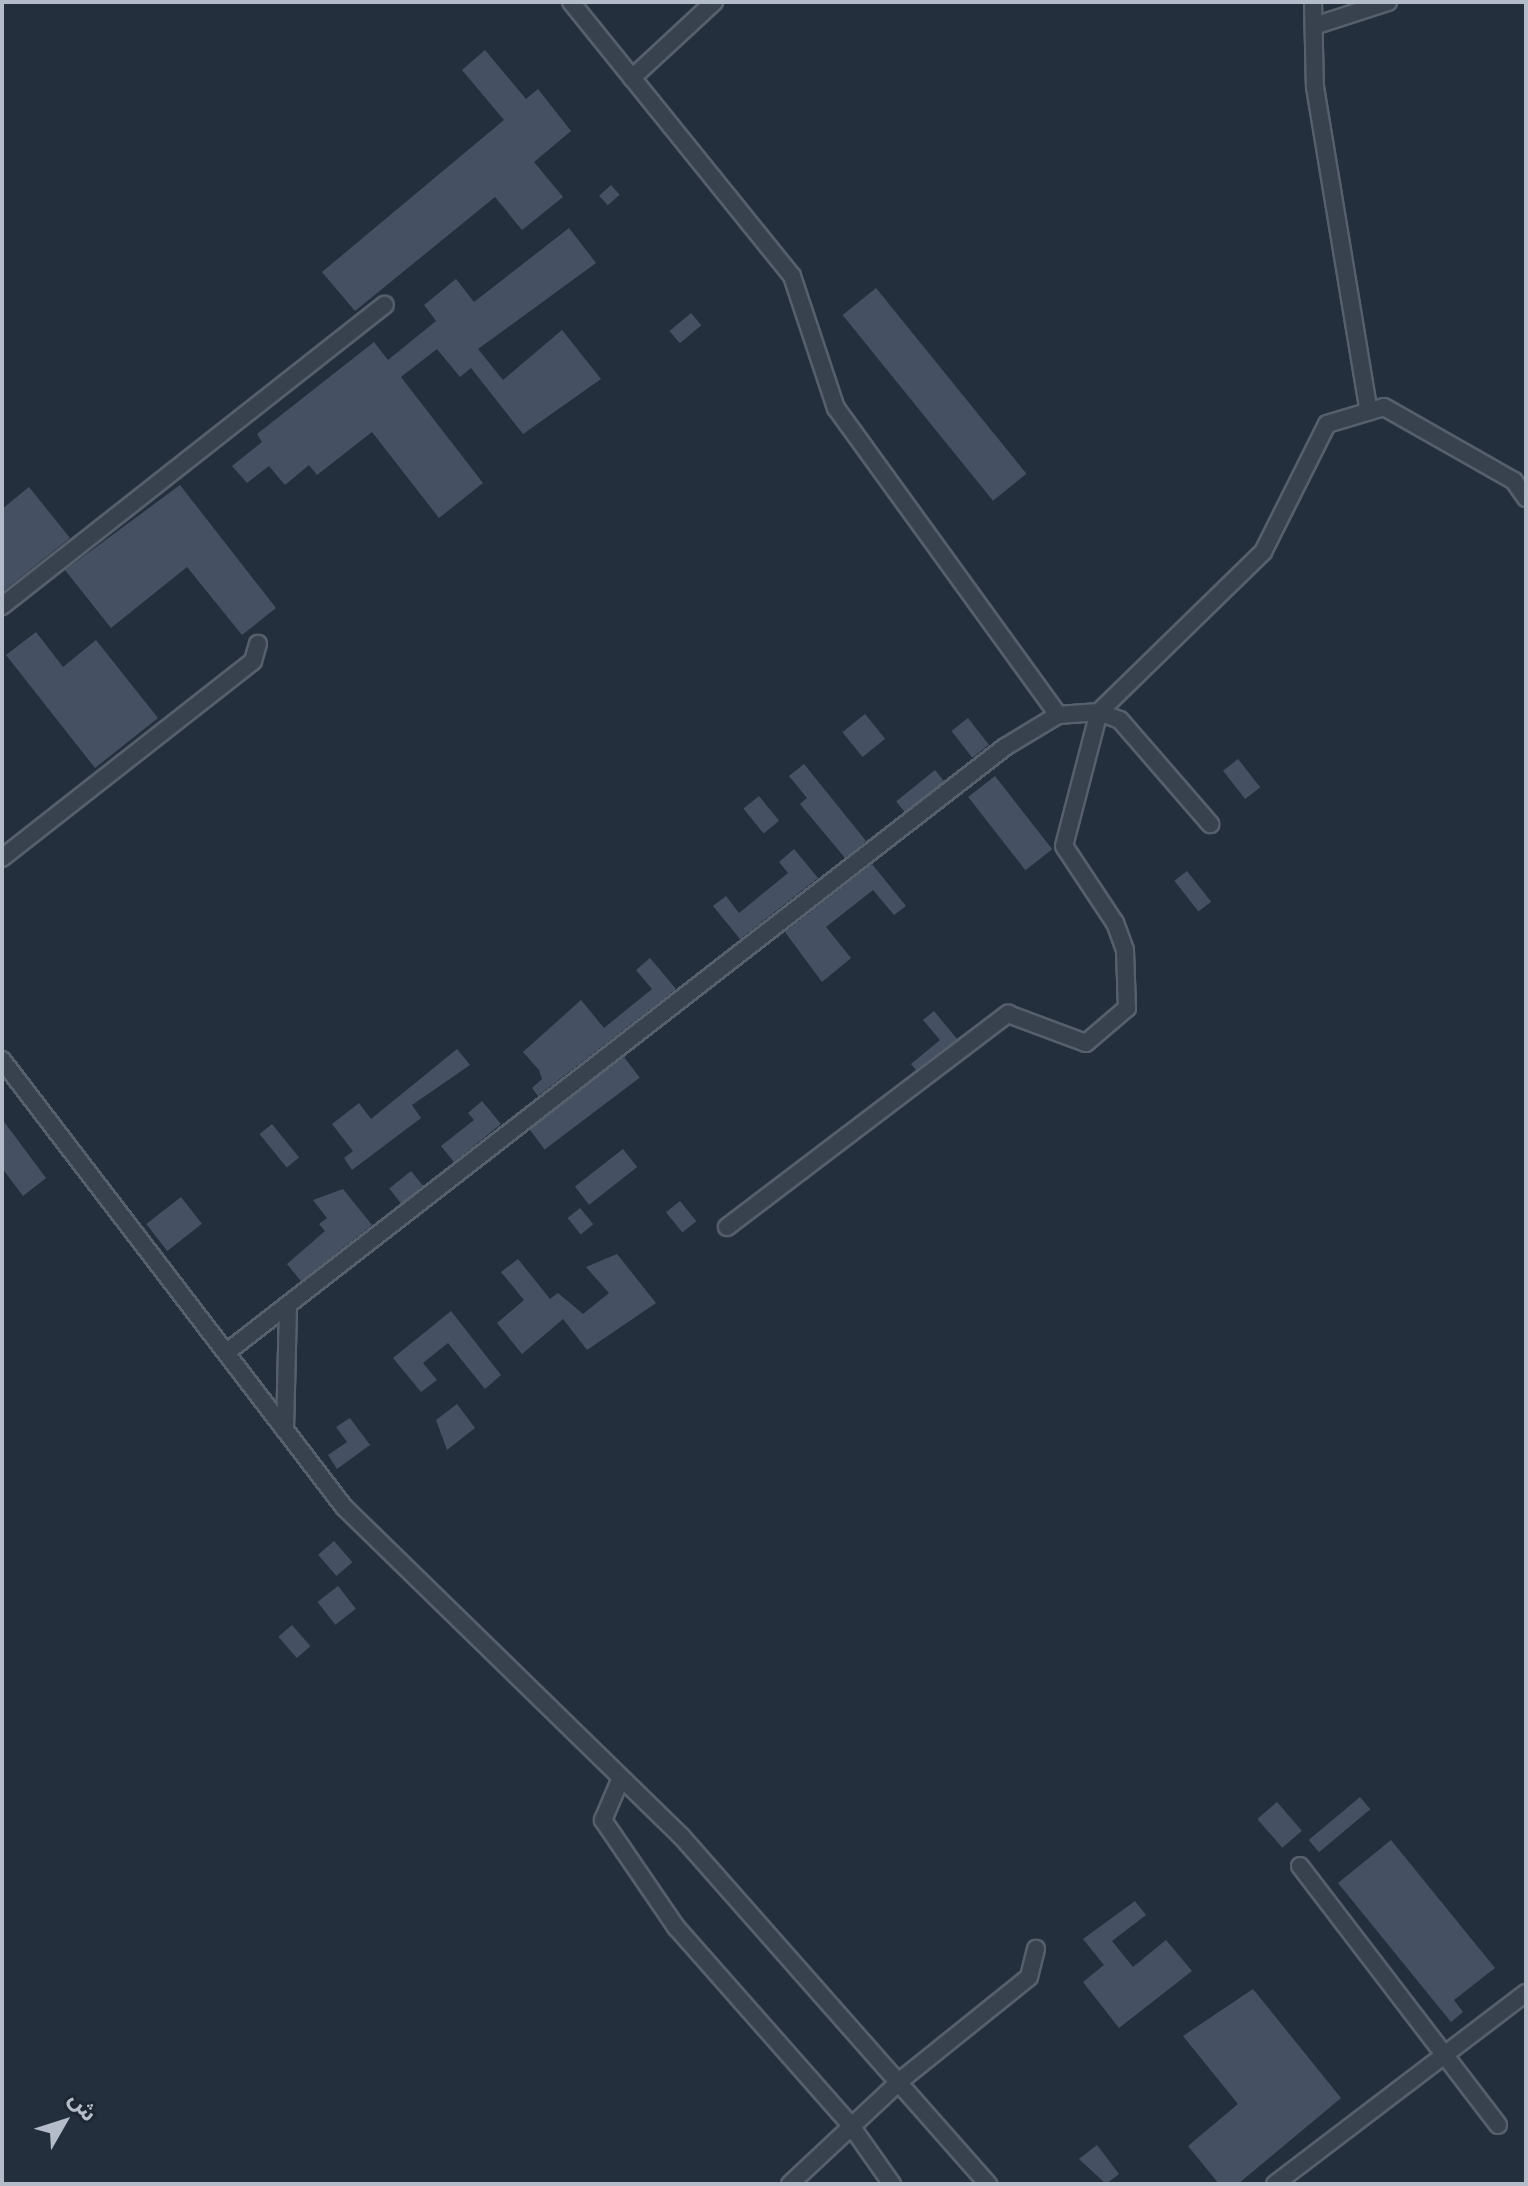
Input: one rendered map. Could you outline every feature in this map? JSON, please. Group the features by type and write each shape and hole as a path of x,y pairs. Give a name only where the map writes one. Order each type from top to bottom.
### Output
{"street":[{"path":"571,2 792,276 836,408 1058,715"},
{"path":"632,78 714,2"},
{"path":"1313,2 1315,87 1369,412"},
{"path":"1314,26 1388,2"},
{"path":"2,606 385,305"},
{"path":"727,1227 1008,1014 1086,1043 1127,1008 1125,950 1115,923 1064,846 1099,712 1263,552 1327,424 1384,407 1514,481 1526,498"},
{"path":"2,858 253,661 258,644"},
{"path":"227,1352 588,1074 671,1000 1005,747 1058,715 1099,712 1120,720 1210,824"},
{"path":"2,1060 354,1517 621,1778 901,2080 988,2184"},
{"path":"285,1430 288,1305"},
{"path":"621,1778 603,1820 676,1927 854,2131 892,2184"},
{"path":"1300,1866 1447,2053 1498,2125"},
{"path":"790,2184 854,2131 901,2080 1029,1977 1036,1949"},
{"path":"1275,2184 1526,1993"}],"building":[{"path":"485,50 526,99 538,89 571,131 534,162 563,197 522,230 495,197 355,311 322,272 504,120 462,70"},
{"path":"611,185 620,195 608,205 599,196"},
{"path":"569,228 596,263 478,349 503,380 562,330 601,379 523,434 471,368 460,377 437,349 401,377 483,483 439,518 372,432 317,475 309,465 285,485 269,466 247,483 232,466 262,442 257,434 374,342 388,360 436,321 424,305 456,279 474,302"},
{"path":"876,288 1026,474 993,501 843,315"},
{"path":"691,313 701,325 680,343 670,331"},
{"path":"180,485 276,608 242,635 187,567 111,628 65,570"},
{"path":"29,487 70,538 2,592 2,509"},
{"path":"36,632 63,667 96,640 158,718 95,768 6,655"},
{"path":"865,714 885,739 863,757 842,732"},
{"path":"968,718 989,745 972,758 951,731"},
{"path":"1238,759 1260,787 1245,799 1223,771"},
{"path":"804,764 866,841 845,858 800,804 807,798 789,776"},
{"path":"935,770 944,781 905,812 896,801"},
{"path":"995,776 1052,849 1025,870 968,797"},
{"path":"759,796 779,821 764,833 743,809"},
{"path":"794,849 818,878 740,939 713,906 726,896 739,913 788,873 779,862"},
{"path":"872,864 906,906 894,915 873,890 826,927 851,958 822,982 785,932"},
{"path":"1187,871 1211,902 1198,912 1174,881"},
{"path":"650,958 676,989 538,1096 532,1088 542,1079 539,1070 523,1052 581,1000 604,1028 652,989 636,970"},
{"path":"934,1011 957,1039 916,1070 911,1064 940,1040 923,1020"},
{"path":"457,1049 470,1065 412,1105 421,1118 352,1170 344,1158 353,1151 332,1124 359,1103 371,1119"},
{"path":"624,1057 640,1078 545,1149 529,1129"},
{"path":"482,1101 501,1124 454,1162 441,1146 474,1120 468,1113"},
{"path":"2,1119 46,1178 23,1196 2,1168"},
{"path":"272,1124 299,1157 287,1167 260,1134"},
{"path":"623,1149 637,1167 589,1205 575,1187"},
{"path":"411,1171 423,1186 401,1203 389,1189"},
{"path":"343,1189 372,1225 301,1281 287,1264 325,1231 319,1224 327,1218 313,1200"},
{"path":"181,1197 202,1224 167,1251 146,1224"},
{"path":"680,1201 696,1221 682,1233 666,1212"},
{"path":"580,1208 593,1224 581,1234 568,1218"},
{"path":"617,1254 656,1303 587,1350 563,1319 522,1354 497,1323 524,1300 501,1272 518,1259 550,1299 558,1293 583,1314 609,1293 586,1267"},
{"path":"451,1311 501,1375 485,1389 448,1343 423,1363 437,1380 421,1392 393,1358"},
{"path":"457,1404 475,1428 447,1450 436,1420"},
{"path":"350,1418 370,1445 337,1469 328,1455 347,1442 336,1427"},
{"path":"334,1541 352,1562 337,1576 318,1555"},
{"path":"338,1586 356,1609 335,1625 318,1602"},
{"path":"292,1625 310,1646 297,1658 278,1637"},
{"path":"1360,1797 1370,1809 1319,1852 1309,1840"},
{"path":"1277,1802 1302,1831 1282,1848 1257,1819"},
{"path":"1391,1840 1495,1968 1454,2000 1463,2012 1451,2022 1338,1883"},
{"path":"1135,1901 1146,1915 1112,1941 1133,1967 1166,1940 1192,1971 1119,2028 1083,1982 1104,1965 1083,1939"},
{"path":"1253,1989 1341,2098 1238,2184 1219,2184 1188,2146 1238,2104 1183,2036"},
{"path":"1097,2145 1119,2174 1106,2184 1079,2159"}]}
